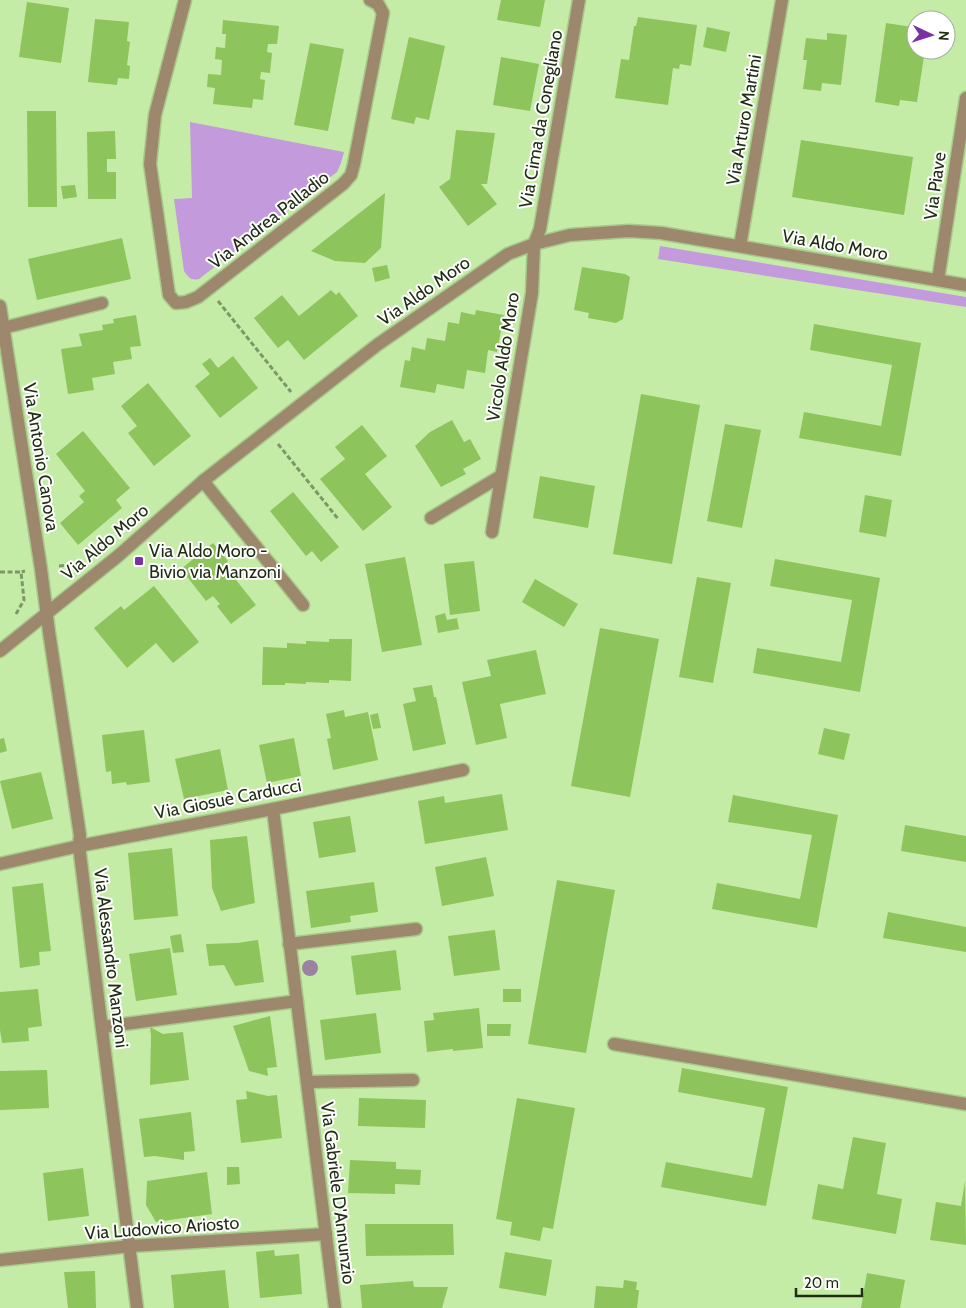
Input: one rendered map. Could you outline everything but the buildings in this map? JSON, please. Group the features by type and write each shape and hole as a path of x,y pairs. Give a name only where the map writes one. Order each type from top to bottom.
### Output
{"street":[{"name":"Via Andrea Palladio","path":"185,0 155,115 150,164 169,295 176,303 186,302 198,297 209,289 343,184 350,174 354,164 383,13 378,4 370,0"},
{"name":"Via Cima da Conegliano","path":"534,244 540,229 579,0"},
{"name":"Via Arturo Martini","path":"740,246 782,0"},
{"name":"Via Piave","path":"938,280 966,98"},
{"name":"Via Aldo Moro","path":"0,651 118,556 203,482 377,345 508,254 534,244 570,235 629,231 661,233 966,284"},
{"name":"Vicolo Aldo Moro","path":"492,532 532,293 534,244"},
{"path":"3,328 102,303"},
{"name":"Via Antonio Canova","path":"0,306 41,569 46,613"},
{"path":"431,518 501,476"},
{"path":"203,482 303,605"},
{"name":"Via Alessandro Manzoni","path":"46,613 80,835 79,846 131,1246 137,1308"},
{"name":"Via Giosuè Carducci","path":"0,864 79,846 463,770"},
{"name":"Via Gabriele D'Annunzio","path":"272,809 335,1308"},
{"path":"289,944 416,929"},
{"path":"102,1027 297,1002"},
{"path":"614,1044 966,1104"},
{"name":"Via Gabriele D'Annunzio","path":"307,1082 413,1080"},
{"name":"Via Ludovico Ariosto","path":"0,1260 131,1246 326,1234"}],"path":[{"path":"209,289 288,390 293,393"},
{"path":"278,444 338,520"},
{"path":"59,566 64,565"},
{"path":"0,572 28,571"},
{"path":"11,618 17,613 24,600 21,572"}],"shaded area":[{"path":"190,122 344,152 337,172 199,279 190,278 184,271 174,199 192,198"},
{"path":"660,246 966,297 966,307 658,259"}],"place":[{"name":"Via Aldo Moro - Bivio via Manzoni","path":"139,561"}]}
